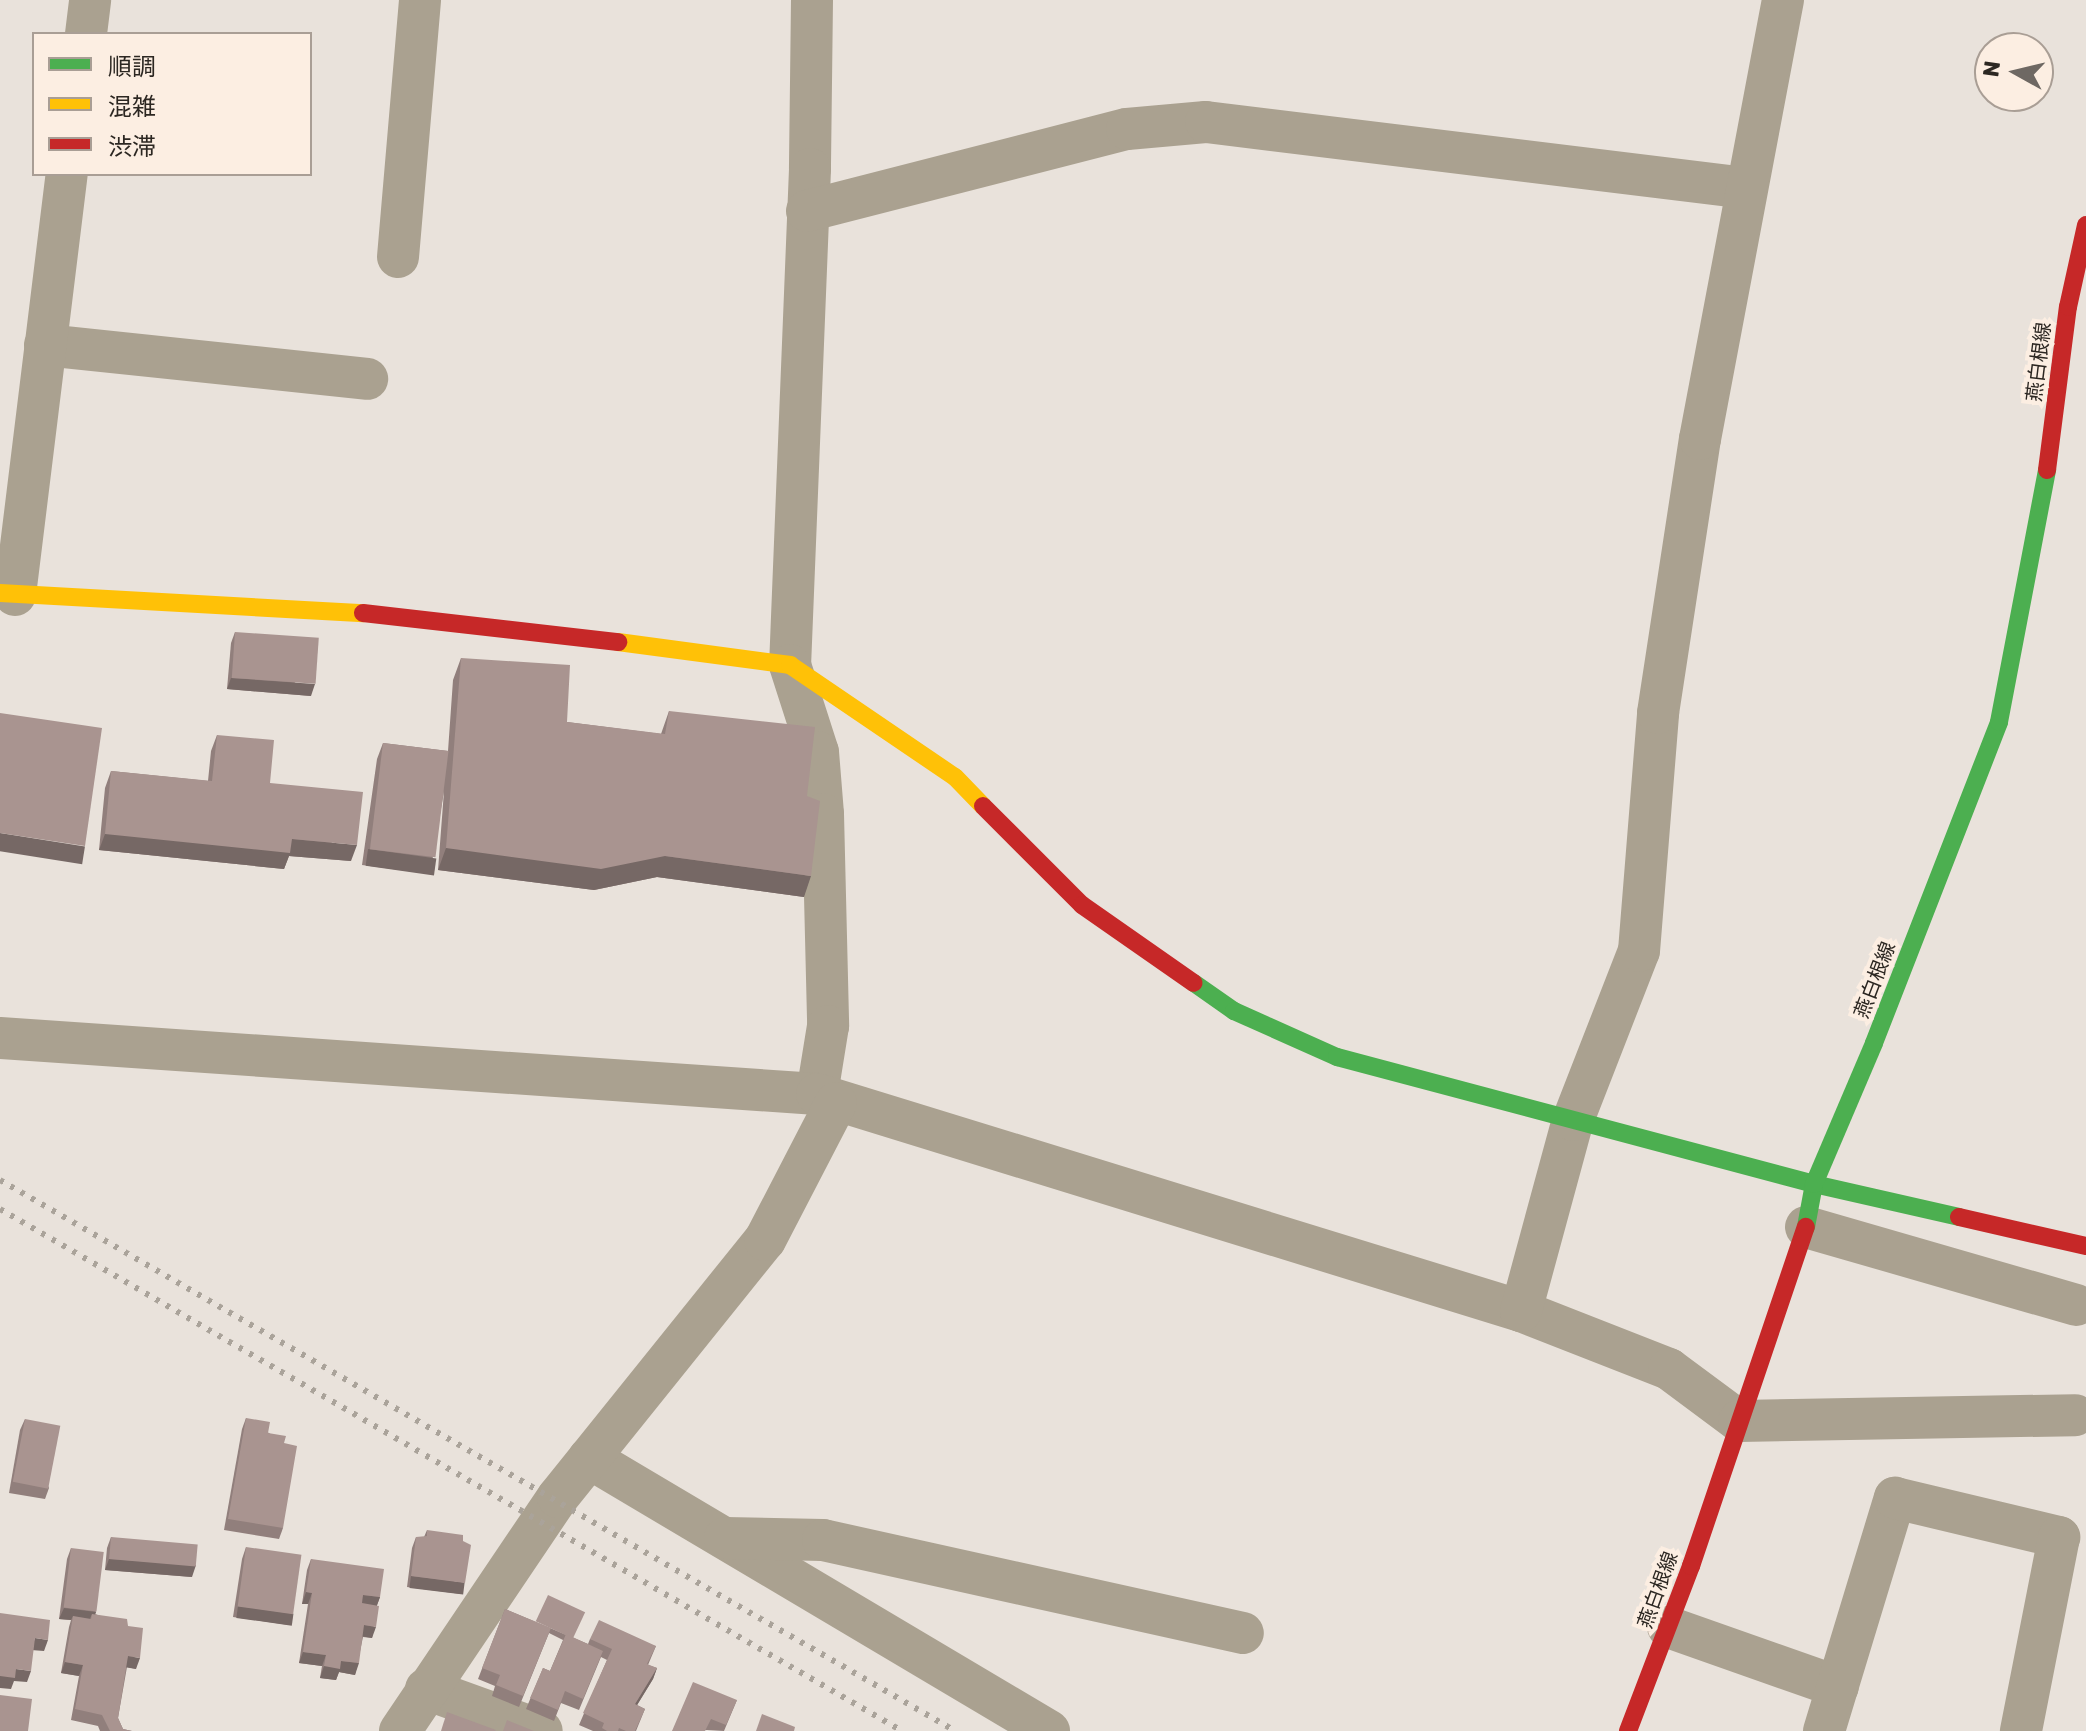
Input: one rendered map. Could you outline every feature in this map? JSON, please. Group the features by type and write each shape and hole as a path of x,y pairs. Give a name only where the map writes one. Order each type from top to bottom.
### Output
{"street":[{"path":"86,32 90,0"},
{"path":"398,257 420,0"},
{"path":"400,1731 558,1497 765,1240 826,1098 828,1026 823,814 818,752 790,665 812,0"},
{"path":"1521,1311 1573,1120 1639,951 1658,713 1700,439 1783,0"},
{"path":"807,211 1127,129 1206,122 1746,188"},
{"path":"67,176 7,594 407,615 790,665 955,777 1082,905 1234,1011 1337,1057 1814,1184 2086,1246"},
{"name":"燕白根線","path":"1628,1731 1668,1627 1806,1227 1814,1184 1874,1043 1999,722 2043,500 2068,307 2086,225"},
{"path":"45,345 367,379"},
{"path":"0,1038 826,1098 1521,1311 1669,1369 1739,1421 2075,1415"},
{"path":"1806,1227 2076,1305"},
{"path":"589,1458 1049,1731"},
{"path":"1824,1731 1895,1498 2059,1537 2021,1731"},
{"path":"724,1538 823,1540 1243,1633"},
{"path":"1668,1627 1838,1687"},
{"path":"426,1689 542,1731"}],"building":[{"path":"235,632 319,638 316,684 232,678"},
{"path":"461,658 570,665 567,722 665,734 669,711 815,727 807,796 820,801 811,876 665,856 601,869 446,848"},
{"path":"0,713 102,728 85,846 0,833"},
{"path":"217,735 274,740 270,783 363,792 357,845 292,839 290,853 105,834 111,771 212,781"},
{"path":"383,743 449,751 435,857 370,849"},
{"path":"246,1418 270,1422 268,1433 286,1436 284,1443 297,1446 283,1528 228,1519"},
{"path":"25,1419 60,1426 48,1489 13,1482"},
{"path":"427,1530 463,1535 463,1541 471,1545 465,1583 411,1576 416,1537 427,1536"},
{"path":"111,1537 198,1545 196,1566 109,1559"},
{"path":"246,1547 301,1555 293,1614 238,1606"},
{"path":"71,1548 104,1552 96,1612 64,1608"},
{"path":"311,1559 384,1569 380,1597 363,1595 362,1603 379,1606 376,1627 364,1625 359,1663 341,1661 340,1669 324,1666 326,1655 303,1652 312,1593 306,1592"},
{"path":"548,1595 585,1612 573,1639 536,1621"},
{"path":"505,1609 551,1628 523,1696 496,1685 500,1675 482,1668"},
{"path":"0,1613 50,1620 48,1640 35,1638 31,1671 16,1669 15,1678 0,1676"},
{"path":"92,1614 127,1619 128,1626 143,1628 140,1658 128,1656 118,1718 123,1729 132,1731 110,1731 102,1715 75,1709 83,1665 65,1662 73,1616 91,1619"},
{"path":"599,1620 656,1646 647,1664 657,1668 635,1704 645,1709 635,1731 619,1728 618,1731 607,1731 602,1728 604,1723 583,1713 612,1649 590,1639"},
{"path":"566,1634 603,1651 583,1699 565,1691 558,1710 530,1698 543,1668 550,1671"},
{"path":"693,1682 737,1700 726,1725 711,1719 705,1731 672,1731"},
{"path":"0,1695 32,1699 28,1731 0,1731"},
{"path":"447,1712 496,1730 441,1731"},
{"path":"762,1714 795,1727 794,1731 756,1731"},
{"path":"507,1720 534,1731 503,1731"}],"railway":[{"path":"0,1180 955,1731"},
{"path":"0,1209 902,1731"}],"traffic: fast":[{"path":"1806,1227 1814,1184 1874,1043 1999,722 2047,470"},
{"path":"1194,983 1234,1011 1337,1057 1814,1184 1959,1217"}],"traffic: slow":[{"path":"0,593 363,613"},
{"path":"618,642 790,665 955,777 983,806"}],"traffic: jam":[{"path":"2047,470 2068,307 2086,225"},
{"path":"363,613 618,642"},
{"path":"983,806 1082,905 1194,983"},
{"path":"1959,1217 2086,1246"},
{"path":"1628,1731 1691,1566 1806,1227"}]}
